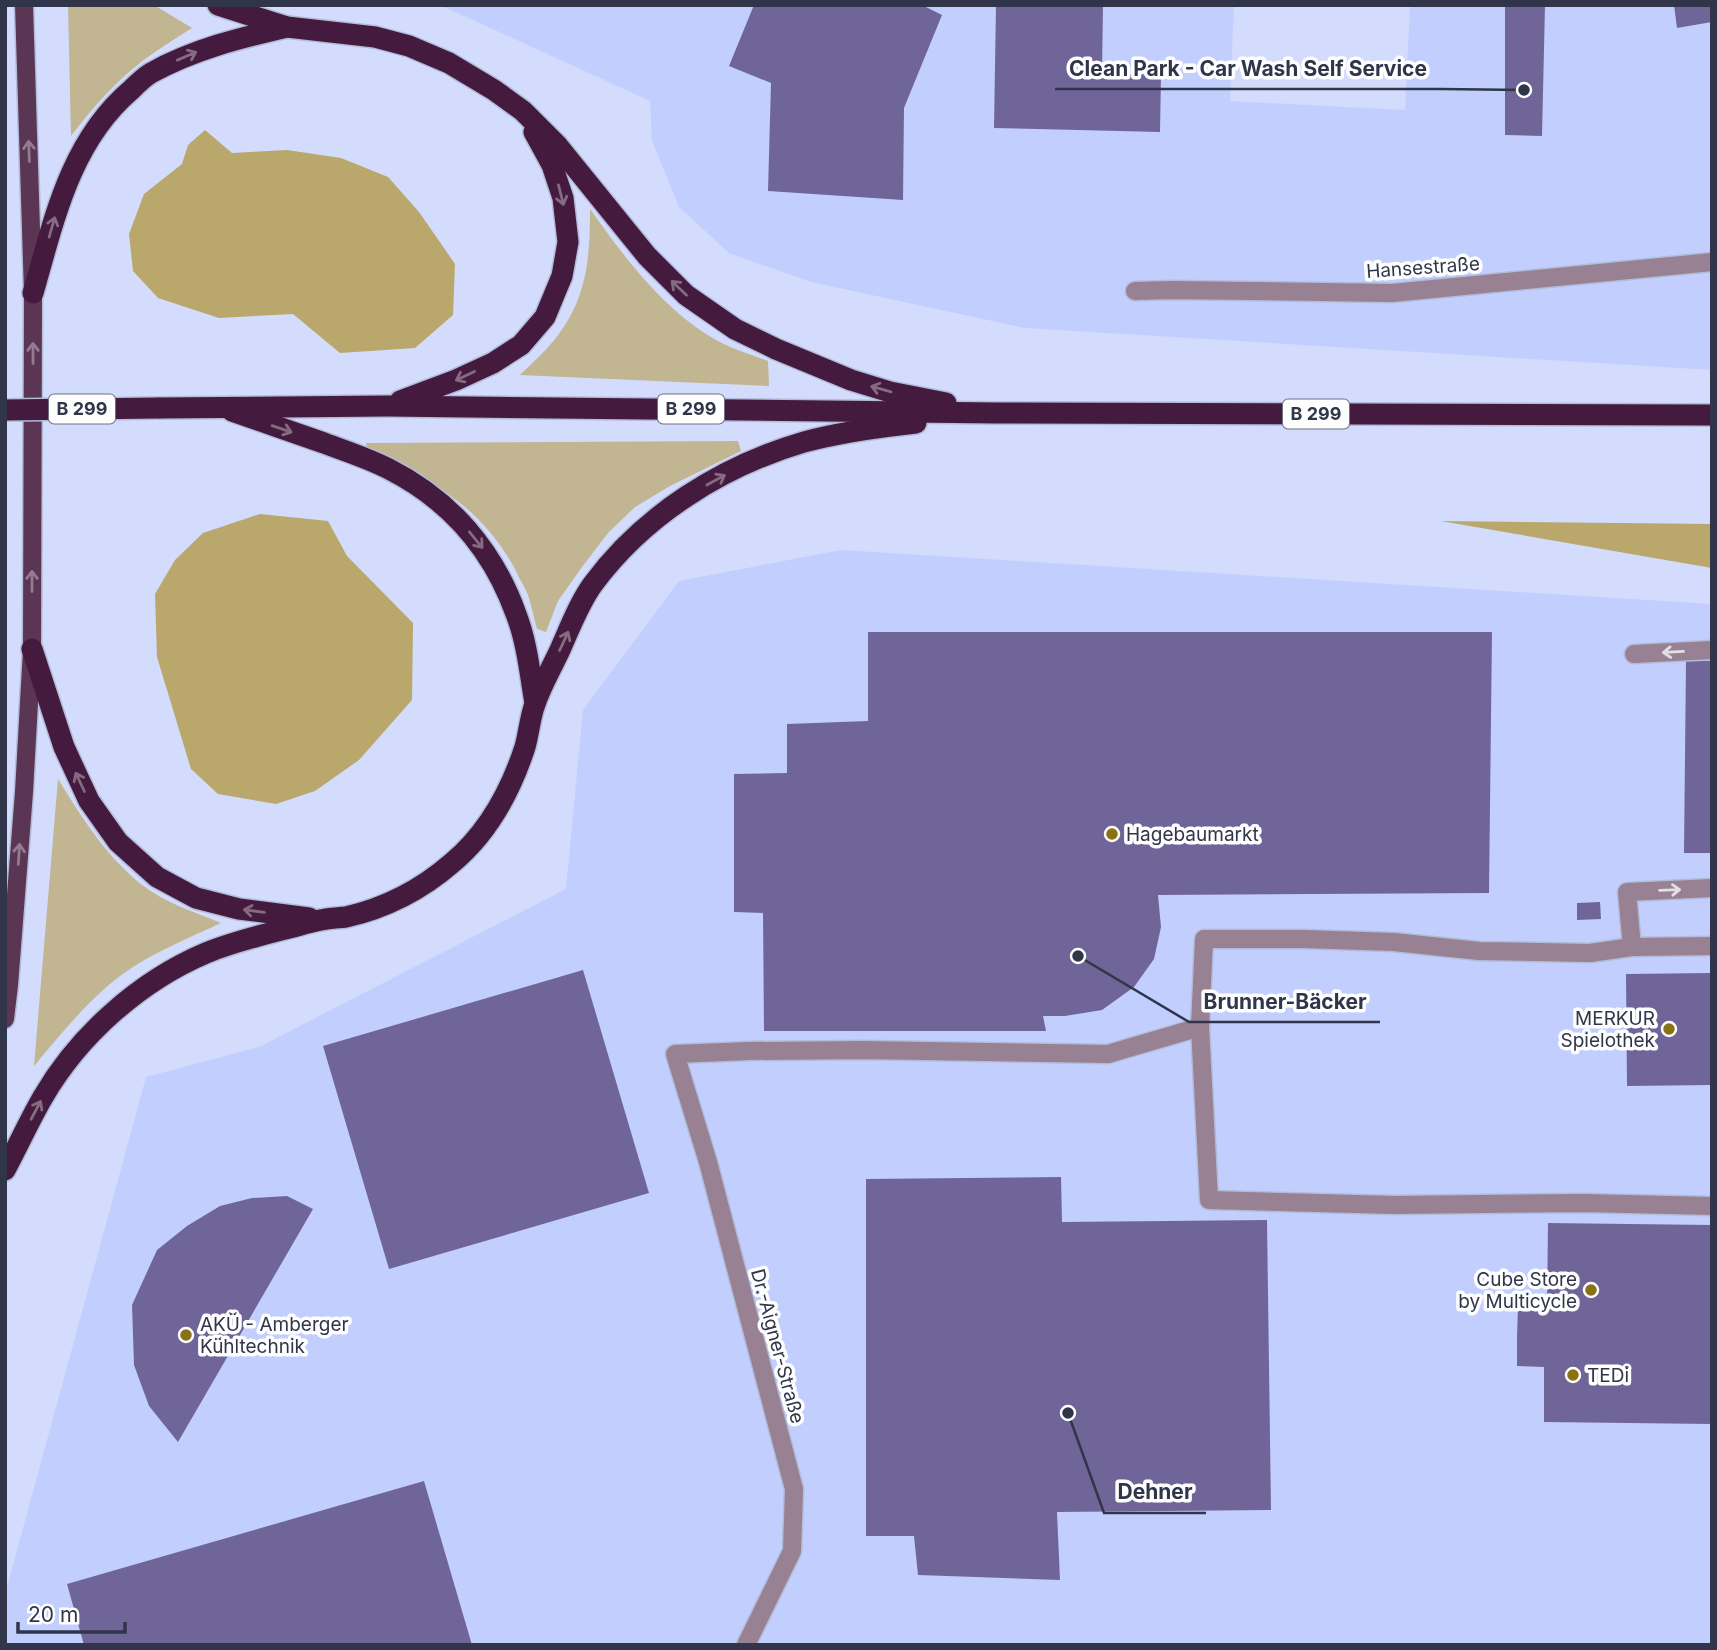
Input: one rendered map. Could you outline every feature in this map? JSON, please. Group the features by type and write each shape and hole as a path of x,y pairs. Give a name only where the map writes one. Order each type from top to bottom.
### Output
{"highway":[{"path":"218,5 287,27 375,37 409,46 449,64 494,90 523,111 558,146 647,257 686,295 735,329 851,380 890,392 996,413"},
{"path":"33,293 57,210 76,163 93,130 114,104 149,74 186,56 228,41 287,27"},
{"path":"387,406 493,363 521,345 545,317 562,276 568,242 563,198 552,165 523,111"},
{"path":"218,406 356,454 388,468 428,492 456,515 483,549 501,579 517,616 535,703"},
{"name":"B 299","path":"5,411 218,406 387,406 996,413 1712,415"},
{"path":"5,1170 44,1096 78,1048 106,1019 144,988 206,953 246,939 377,908 417,890 454,862 481,833 508,791 525,746 535,703 591,587 648,524 679,501 722,476 766,455 806,442 866,429 996,413"},
{"path":"32,649 64,747 89,801 118,842 157,877 196,898 239,909 322,920"}],"main road":[{"path":"5,1019 23,806 32,649 33,293 24,5"}],"street":[{"name":"Hansestraße","path":"1135,291 1392,293 1712,262"},
{"path":"1634,654 1712,650"},
{"path":"1632,947 1628,892 1712,888"},
{"path":"1712,946 1632,947 1576,953 1479,951 1394,942 1204,939 1200,1027 1209,1200 1394,1205 1557,1203 1712,1206"},
{"name":"Dr.-Aigner-Straße","path":"746,1645 792,1551 794,1489 708,1162 675,1054 863,1050 1108,1054 1200,1027"}],"shaded area":[{"path":"68,5 154,5 192,28 125,76 71,136"},
{"path":"440,5 1234,5 1230,101 1405,110 1410,5 1712,5 1712,370 1025,328 811,282 729,253 679,207 652,141 650,101"},
{"path":"205,130 232,153 287,150 341,158 388,177 419,212 455,264 453,315 415,348 340,353 293,314 219,318 158,298 133,271 129,234 144,194 182,164 188,145"},
{"path":"590,209 631,264 680,315 718,341 768,361 769,386 520,375 551,344 574,309 585,278"},
{"path":"738,441 741,451 670,486 635,507 608,533 558,601 546,632 537,629 526,591 502,547 487,528 433,484 368,451 366,443"},
{"path":"260,514 328,521 347,556 413,623 412,700 359,760 315,791 276,804 218,794 191,769 157,657 155,594 175,560 203,533"},
{"path":"1441,521 1712,524 1712,568"},
{"path":"841,550 1712,604 1712,1645 5,1645 5,1594 146,1077 259,1047 566,889 583,710 679,581"},
{"path":"58,779 96,836 129,874 160,897 221,923 157,953 120,976 85,1007 34,1066"}],"building":[{"path":"754,5 922,5 942,15 904,108 903,200 768,191 771,83 729,66"},
{"path":"996,5 1103,5 1102,73 1161,75 1160,132 994,128"},
{"path":"1505,5 1545,5 1542,136 1505,135"},
{"path":"1674,5 1712,5 1712,22 1677,28"},
{"name":"Hagebaumarkt","path":"868,632 1492,632 1489,893 1158,895 1161,927 1154,959 1134,987 1102,1010 1065,1016 1043,1016 1046,1031 764,1031 763,913 734,912 734,774 787,773 787,724 868,721"},
{"path":"1686,661 1712,661 1712,853 1684,853"},
{"path":"1600,902 1601,919 1577,920 1577,903"},
{"path":"583,970 649,1193 389,1269 323,1046"},
{"name":"MERKUR Spielothek","path":"1712,973 1712,1085 1627,1086 1626,974"},
{"path":"1061,1177 1062,1222 1267,1220 1271,1510 1057,1512 1060,1580 918,1575 914,1536 866,1536 866,1179"},
{"name":"AKÜ - Amberger Kühltechnik","path":"287,1196 313,1209 178,1442 149,1406 134,1365 132,1305 157,1250 187,1226 220,1206 252,1198"},
{"path":"1548,1223 1712,1225 1712,1424 1544,1422 1544,1367 1517,1366 1517,1338 1518,1306 1547,1306"},
{"path":"424,1481 472,1645 84,1645 67,1584"}],"place":[{"name":"Clean Park - Car Wash Self Service","path":"1524,90"},
{"name":"Hagebaumarkt","path":"1112,834"},
{"name":"Brunner-Bäcker","path":"1078,956"},
{"name":"MERKUR Spielothek","path":"1669,1029"},
{"name":"Cube Store by Multicycle","path":"1591,1290"},
{"name":"AKÜ - Amberger Kühltechnik","path":"186,1335"},
{"name":"TEDi","path":"1573,1375"},
{"name":"Dehner","path":"1068,1413"}]}
